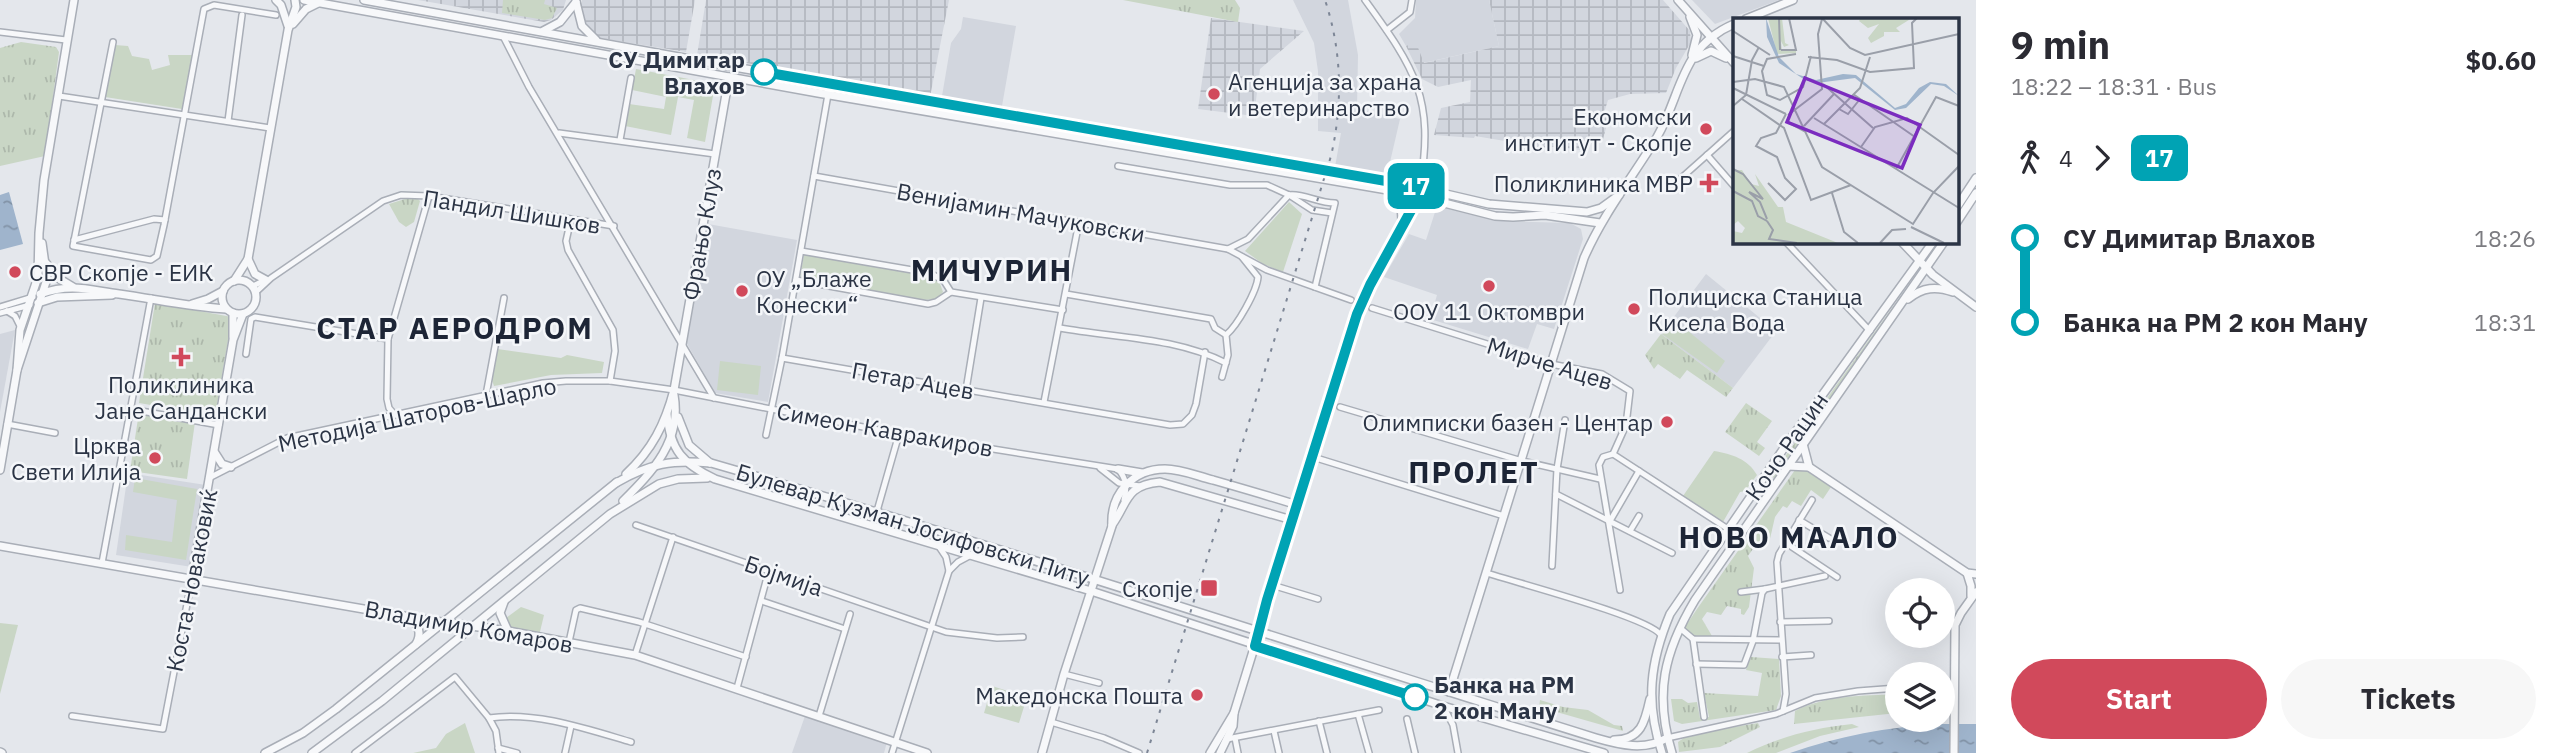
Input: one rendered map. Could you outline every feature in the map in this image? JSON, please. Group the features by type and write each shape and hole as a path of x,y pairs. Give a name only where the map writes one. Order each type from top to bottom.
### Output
{"street":[{"path":"0,470 17,370 40,267 39,233 44,180 74,0"},
{"path":"276,0 281,5 288,30"},
{"path":"186,305 208,299 223,290 234,281 246,262 288,30 296,7 294,0"},
{"path":"304,0 505,39 1387,190 1495,216 1579,216 1596,210 1619,195"},
{"path":"364,0 1420,187 1489,204 1579,216 1600,223"},
{"path":"1220,753 1231,738 1234,713 1289,520 1357,314 1418,196 1420,187 1424,144 1421,98 1409,63 1365,0"},
{"path":"1387,30 1410,12 1412,0"},
{"path":"1748,18 1793,0"},
{"path":"543,31 560,22 576,2 584,30 601,43"},
{"path":"1680,2 1733,63"},
{"path":"1680,2 1697,33 1688,66"},
{"path":"288,30 306,9 319,3"},
{"path":"74,243 151,260 157,256 204,9 214,5 276,15"},
{"path":"228,121 242,15"},
{"path":"1449,692 1593,236 1663,126 1679,80 1688,66 1711,38 1733,25"},
{"path":"0,32 66,40"},
{"path":"505,39 529,87 614,226"},
{"path":"74,243 113,42"},
{"path":"1688,66 1703,53 1711,51 1733,63"},
{"name":"Фрањо Клуз","path":"617,482 647,452 667,414 674,390 729,77"},
{"path":"620,140 631,78"},
{"path":"766,435 830,83"},
{"path":"59,96 270,128"},
{"path":"1679,180 1733,132"},
{"path":"558,133 715,154"},
{"path":"1707,155 1733,185"},
{"path":"1118,166 1230,185 1267,185 1312,210 1332,213"},
{"path":"1259,169 1259,185"},
{"path":"1267,185 1268,170"},
{"name":"Венијамин Мачуковски","path":"814,176 1228,249 1266,270 1351,300"},
{"path":"1959,214 1976,178"},
{"path":"1387,190 1397,197 1402,206 1400,228"},
{"path":"1228,249 1248,239 1289,195 1297,194 1316,202 1335,203 1315,287"},
{"path":"1959,214 1976,194"},
{"name":"Пандил Шишков","path":"269,279 375,206 401,195 429,196 614,226 714,398"},
{"path":"395,415 389,408 387,399 388,340 429,196"},
{"path":"1579,216 1593,236"},
{"path":"74,243 154,219 165,220"},
{"path":"571,219 566,241 568,250 613,330 615,351 610,381"},
{"path":"1044,402 1079,222"},
{"path":"17,370 20,330 34,301 42,293 47,279 39,233"},
{"path":"1787,243 1870,331"},
{"path":"1903,243 1926,269 1976,307"},
{"name":"Кочо Рацин","path":"1658,743 1651,693 1654,660 1661,635 1678,601 1932,243"},
{"path":"1926,269 1943,243"},
{"path":"801,251 930,273 944,281 951,292 1063,310"},
{"path":"1223,377 1226,335 1237,324 1258,284 1258,277 1240,255"},
{"path":"246,262 255,274 269,279"},
{"path":"0,307 57,297 117,294 243,314 255,306 246,262"},
{"path":"46,263 58,278 74,288"},
{"name":"Кочо Рацин","path":"1666,749 1663,688 1669,653 1679,627 1926,269"},
{"path":"234,281 253,287 269,279"},
{"path":"796,280 928,304 951,292"},
{"path":"42,293 74,288 100,289 117,294"},
{"path":"1900,306 1917,292 1927,289 1939,288 1959,295"},
{"path":"223,290 222,298 230,311"},
{"path":"1066,293 1211,319 1215,328 1226,335"},
{"path":"102,563 151,298"},
{"path":"486,395 504,298"},
{"path":"966,390 981,298"},
{"path":"3,312 34,301"},
{"name":"Мирче Ацев","path":"1372,308 1551,365 1602,374 1630,391 1626,425 1613,454 1600,461 1600,479"},
{"name":"Коста Новаковиќ","path":"230,311 233,340"},
{"path":"3,312 15,316 20,330"},
{"name":"Коста Новаковиќ","path":"72,716 163,729 211,478 233,340 243,314"},
{"path":"246,354 251,319 255,317 388,340"},
{"path":"1060,328 1161,342 1205,352 1226,363"},
{"name":"Петар Ацев","path":"782,358 1170,425 1183,424 1192,415 1205,352"},
{"name":"Методија Шаторов-Шарло","path":"211,478 288,438 486,395 566,381 610,381 674,390"},
{"name":"Фрањо Клуз","path":"610,514 658,464 671,439 677,411 674,390"},
{"name":"Симеон Кавракиров","path":"674,390 899,434 1118,470"},
{"path":"1340,407 1521,461 1600,479 1620,590"},
{"path":"130,409 219,425"},
{"path":"677,411 683,435 689,445 711,463"},
{"name":"Фрањо Клуз","path":"667,414 671,439 684,461"},
{"path":"1552,566 1557,469 1565,420"},
{"path":"7,425 55,433"},
{"path":"877,511 899,434"},
{"path":"1803,444 1809,467"},
{"path":"215,453 222,464 232,467"},
{"path":"1613,454 1728,529"},
{"path":"1312,457 1504,516"},
{"path":"265,753 321,720 617,482 658,464 684,461 711,463"},
{"name":"Булевар Кузман Јосифовски Питу","path":"684,461 697,471 715,479 1091,591 1443,706 1604,753"},
{"name":"Булевар Кузман Јосифовски Питу","path":"711,463 1095,578 1596,738 1632,746 1658,743"},
{"path":"1788,466 1809,467 1967,573 1976,574"},
{"name":"Симеон Кавракиров","path":"1097,467 1119,483 1143,486"},
{"path":"1118,470 1143,473 1163,469 1177,470 1294,504"},
{"path":"1118,470 1126,485"},
{"path":"1609,521 1639,471"},
{"path":"1042,753 1064,674 1121,498 1126,485 1143,473"},
{"path":"1114,478 1121,498"},
{"name":"Булевар Кузман Јосифовски Питу","path":"610,514 646,490 678,479 715,479"},
{"path":"1121,498 1143,486 1157,482 1169,483 1289,520"},
{"path":"1556,494 1672,553"},
{"path":"1783,711 1786,694 1777,562 1812,500"},
{"path":"312,753 353,724 610,514"},
{"path":"1630,531 1639,516"},
{"path":"1799,520 1829,538"},
{"name":"Бојмија","path":"636,525 932,626 966,635 1023,637"},
{"path":"635,655 673,537"},
{"path":"1786,543 1837,577"},
{"name":"Владимир Комаров","path":"0,545 635,655 927,753"},
{"path":"939,545 946,557 949,571"},
{"path":"892,753 949,571 971,555"},
{"path":"737,688 769,570"},
{"path":"1487,573 1625,616 1657,630 1661,635"},
{"path":"1967,573 1972,590 1970,600"},
{"path":"1741,592 1779,587 1825,576"},
{"path":"1272,585 1318,599"},
{"path":"1696,664 1744,665 1765,589"},
{"path":"1955,662 1955,625 1976,592"},
{"path":"762,601 845,629"},
{"path":"504,602 501,620 508,631"},
{"path":"569,642 578,608 645,624 746,657"},
{"path":"819,716 850,614"},
{"path":"402,615 418,627 418,640 414,647"},
{"path":"1780,622 1829,621"},
{"path":"1679,627 1693,639 1781,640"},
{"path":"1693,639 1704,717"},
{"path":"1782,657 1811,655"},
{"path":"1064,674 1099,683"},
{"path":"355,753 453,677 462,682 489,718 496,731 498,750 517,753"},
{"path":"1658,743 1666,749 1815,698 1885,689"},
{"name":"Булевар Кузман Јосифовски Питу","path":"1596,738 1625,739 1637,734 1646,720 1651,693"},
{"path":"1786,694 1793,701 1802,703"},
{"path":"1443,706 1453,725 1458,753"},
{"path":"1231,738 1379,710"},
{"path":"1453,725 1458,717 1467,712"},
{"path":"1210,753 1234,713"},
{"path":"1359,714 1368,753"},
{"path":"489,718 508,715 571,726 631,742"},
{"path":"1407,719 1415,753"},
{"path":"1051,722 1104,738 1139,753"},
{"path":"1319,722 1327,753"},
{"path":"565,753 571,726"},
{"path":"1274,731 1279,753"},
{"path":"1954,732 1954,753"},
{"path":"1231,738 1238,753"}],"shaded area":[{"path":"418,0 566,0 563,10 544,22"},
{"path":"582,0 695,0 686,52 594,37 583,17"},
{"path":"706,0 949,0 930,97 697,55"},
{"path":"1293,0 1348,0 1358,55 1357,108 1400,119 1387,175 1335,167 1341,133 1318,131 1318,71 1314,43"},
{"path":"1416,0 1489,0 1499,46 1423,63 1417,46 1406,46 1399,34 1415,18"},
{"path":"1489,0 1663,0 1690,31 1691,42 1666,93 1630,94 1608,100 1603,116 1609,117 1602,143 1582,142 1581,150 1546,148 1475,136 1434,135 1441,108 1470,102 1471,80 1438,87 1422,79 1406,46 1417,45 1424,63 1499,46"},
{"path":"1692,0 1779,0 1715,24"},
{"path":"963,17 1016,26 1002,106 942,96 951,43 961,29"},
{"path":"1211,18 1304,31 1260,69 1254,116 1198,109"},
{"name":"ООУ 11 Октомври","path":"1437,206 1501,221 1570,223 1581,229 1583,239 1554,329 1537,324 1528,349 1430,319 1437,295 1384,277 1409,234 1426,240"},
{"name":"ОУ „Блаже Конески“","path":"708,224 797,240 768,402 715,393 686,342"},
{"path":"1706,274 1776,331 1733,388 1661,334"},
{"path":"15,330 0,412 0,334"},
{"path":"128,473 206,485 192,567 116,555"},
{"path":"805,716 887,742 884,753 792,753"}],"green space":[{"path":"503,0 545,0 544,4 557,8 552,18 545,20 502,13"},
{"path":"1123,0 1235,0 1240,8 1238,22"},
{"path":"21,42 56,47 59,52 45,156 0,166 0,48"},
{"path":"115,45 128,46 132,56 149,59 152,70 170,65 168,55 192,55 182,109 105,97"},
{"path":"636,69 715,84 705,142 687,138 694,100 678,97 671,135 625,126 629,104 664,109 666,97 632,90"},
{"path":"417,198 420,201 414,222 406,227 399,222 389,204"},
{"path":"1289,202 1302,214 1283,272 1263,264 1245,251"},
{"path":"804,255 927,276 939,281 943,292 937,299 923,300 800,278"},
{"path":"1910,283 1774,478 1771,476"},
{"path":"155,303 232,317 215,416 139,403"},
{"path":"1673,319 1725,361 1717,373 1662,334"},
{"path":"1661,334 1733,388 1726,397 1687,370 1680,379 1658,364 1654,369 1645,355"},
{"path":"497,349 561,358 567,355 604,362 602,373 551,375 494,386 492,380"},
{"path":"720,361 761,366 758,395 717,390"},
{"path":"1746,403 1772,421 1757,442 1765,448 1759,456 1725,432"},
{"path":"139,412 195,422 187,479 130,471"},
{"path":"1714,451 1739,458 1757,475 1745,491 1740,492 1723,522 1683,496"},
{"path":"1795,470 1805,470 1831,487 1823,499 1811,490 1801,506 1792,501 1787,508 1783,506 1775,517 1769,543 1757,543 1748,556 1754,568 1749,607 1744,615 1741,614 1741,609 1727,606 1721,615 1707,612 1702,619 1712,636 1694,636 1686,631 1685,627 1697,609"},
{"path":"135,478 197,489 186,560 125,550 126,535 172,542 177,500 133,492"},
{"path":"521,607 544,615 539,636 508,631 506,618"},
{"path":"0,623 18,625 0,694"},
{"path":"1751,657 1779,659 1781,696 1776,710 1682,724 1674,721 1671,699 1697,702 1700,718 1709,717 1704,693 1758,696 1762,673 1746,670"},
{"path":"992,686 1027,697 1019,723 984,713"},
{"path":"1885,695 1885,714 1794,724 1795,711 1819,702 1845,697"},
{"path":"1540,700 1563,707 1588,710 1614,725 1622,726 1623,731 1539,707"},
{"path":"465,723 475,753 413,753 436,748 446,734"},
{"path":"1758,723 1760,727 1720,747 1679,752 1678,742 1688,735"},
{"path":"1852,724 1859,727 1820,736 1776,753 1747,753 1798,734"}],"water":[{"path":"9,192 23,244 0,250 0,195"},
{"path":"1955,724 1976,724 1976,753 1790,753 1885,730 1885,732 1955,732"}],"railway":[{"path":"1147,753 1331,156 1338,117 1339,78 1335,39 1325,0"}],"bus line":[{"name":"17","path":"764,72 1420,187 1414,205 1357,314 1255,646 1415,697"}],"place":[{"name":"СУ Димитар Влахов","path":"764,72"},
{"name":"Агенција за храна и ветеринарство","path":"1214,94"},
{"name":"Економски институт - Скопје","path":"1706,129"},
{"name":"Поликлиника МВР","path":"1709,183"},
{"name":"СВР Скопје - ЕИК","path":"15,272"},
{"name":"ООУ 11 Октомври","path":"1489,286"},
{"name":"ОУ „Блаже Конески“","path":"742,291"},
{"name":"Полициска Станица Кисела Вода","path":"1634,309"},
{"name":"Поликлиника Јане Сандански","path":"181,357"},
{"name":"Олимписки базен - Центар","path":"1667,422"},
{"name":"Црква Свети Илија","path":"155,458"},
{"name":"Скопје","path":"1209,588"},
{"name":"Македонска Пошта","path":"1197,695"},
{"name":"Банка на РМ 2 кон Ману","path":"1415,697"}],"district":[{"name":"МИЧУРИН","path":"992,269"},
{"name":"СТАР АЕРОДРОМ","path":"455,327"},
{"name":"ПРОЛЕТ","path":"1474,471"},
{"name":"НОВО МААЛО","path":"1789,536"}]}
